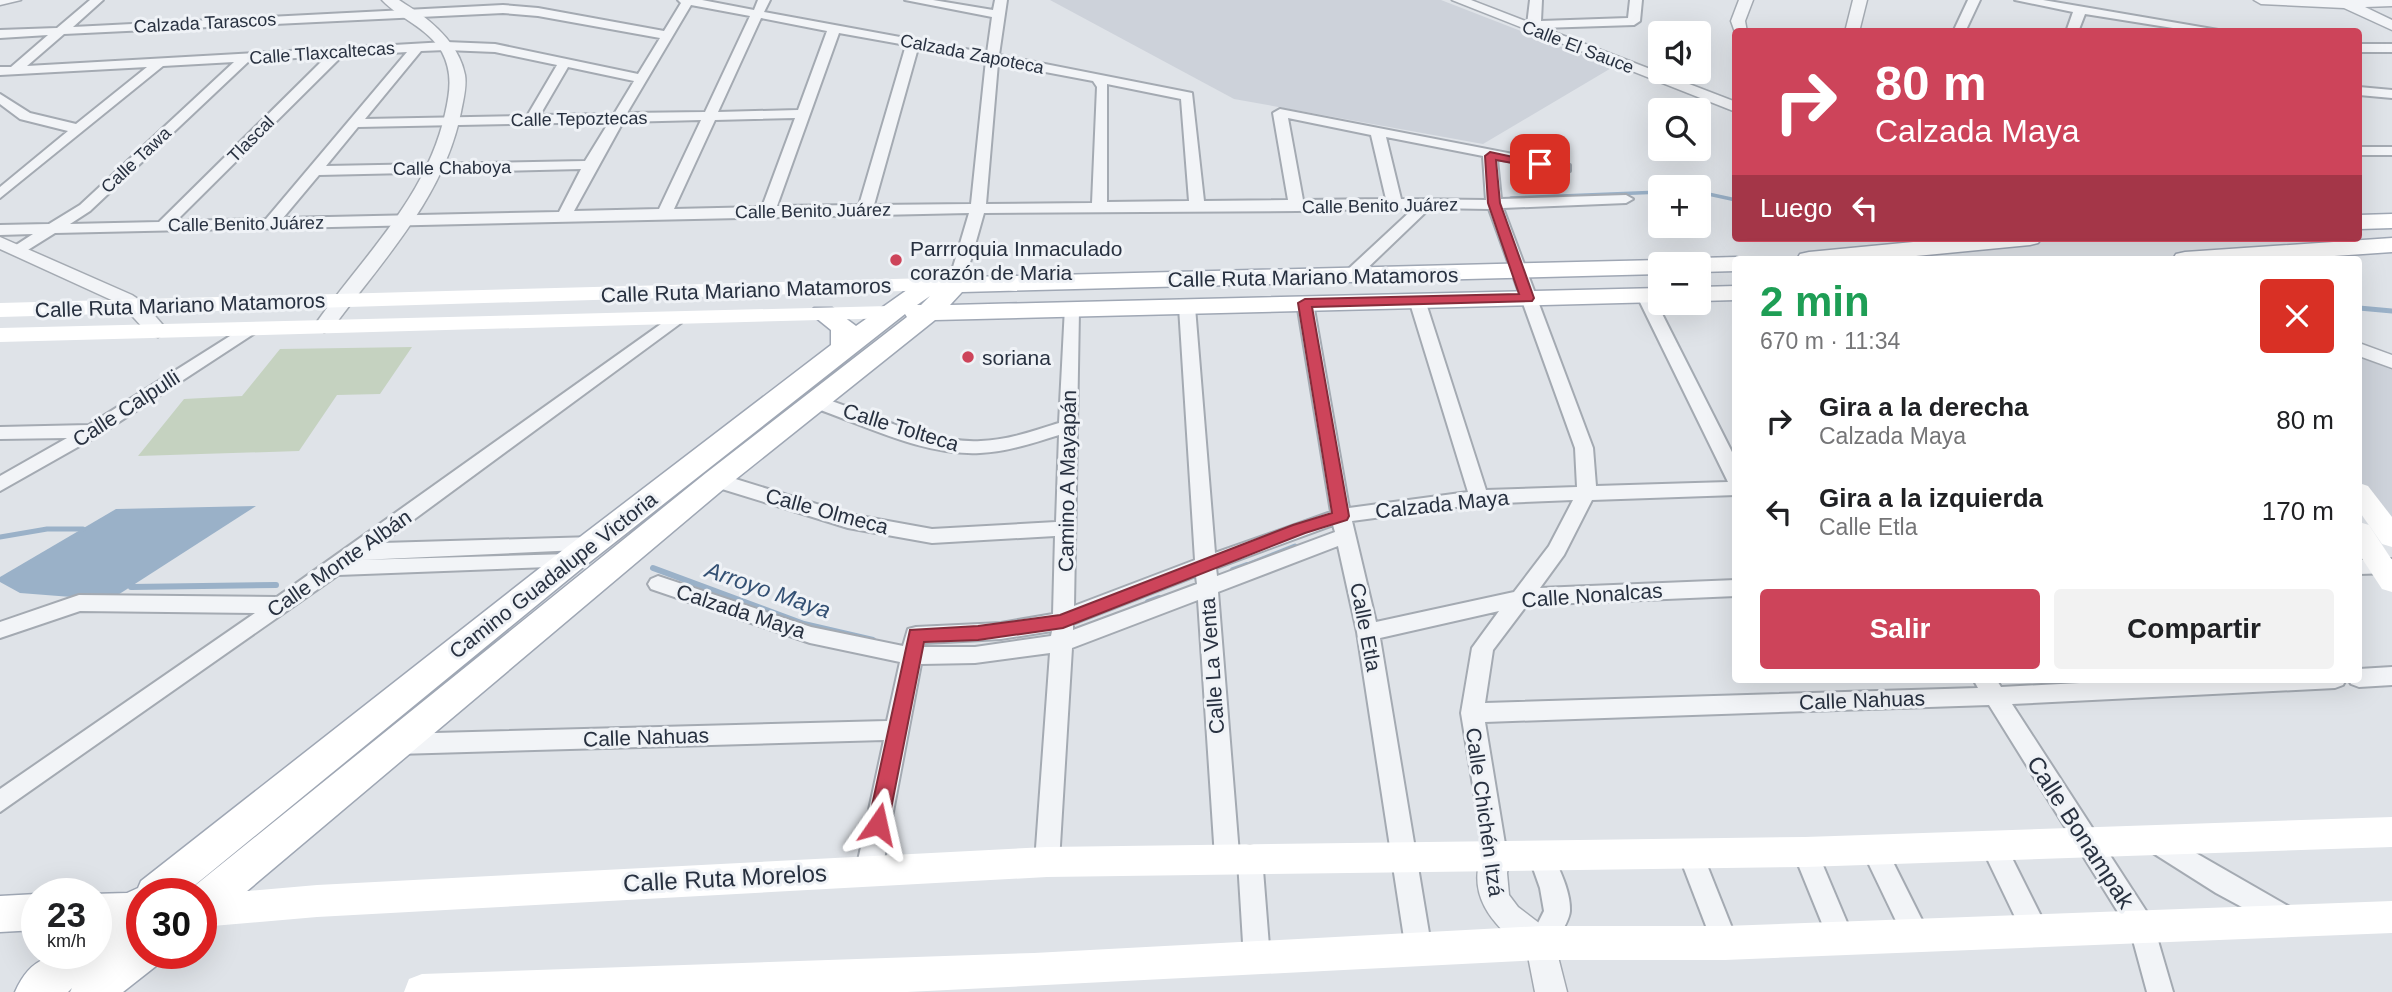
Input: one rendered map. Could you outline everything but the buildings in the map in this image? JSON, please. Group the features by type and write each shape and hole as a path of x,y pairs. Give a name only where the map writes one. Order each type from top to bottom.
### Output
{"main road":[{"path":"2362,221 2392,221"},
{"path":"1841,256 1988,242"},
{"path":"2229,256 2392,245"},
{"path":"1711,265 1732,264"},
{"name":"Calle Ruta Mariano Matamoros","path":"0,310 1648,267"},
{"path":"1470,299 1468,285 1485,272"},
{"name":"Calle Ruta Mariano Matamoros","path":"943,287 1071,310 1648,295"},
{"name":"Camino Guadalupe Victoria","path":"169,878 581,552 889,313 943,287"},
{"name":"Camino Guadalupe Victoria","path":"217,892 716,480 816,402 943,287"},
{"path":"1711,294 1732,293"},
{"path":"823,313 844,327 844,348"},
{"name":"Calle Ruta Mariano Matamoros","path":"0,335 889,313"},
{"path":"2362,496 2392,537"},
{"path":"2362,537 2382,570"},
{"name":"Calle Ruta Morelos","path":"217,910 317,901 1047,862 1805,852 2392,832"},
{"path":"0,914 21,913"},
{"name":"Camino Guadalupe Victoria","path":"112,927 126,914"},
{"path":"422,992 1028,981 1257,959 1541,943 1725,943 2143,929 2392,917"},
{"path":"91,992 126,965"},
{"path":"36,992 64,969"}],"street":[{"path":"0,1 14,0"},
{"path":"0,83 97,0"},
{"path":"324,327 403,222 438,167 453,122 458,78 446,46 410,11 389,0"},
{"path":"564,216 590,165 686,0"},
{"name":"Calzada Zapoteca","path":"686,0 1186,96 1197,208"},
{"path":"664,214 764,0"},
{"path":"911,0 998,14"},
{"path":"943,287 977,210 992,60 1001,0"},
{"name":"Calle El Sauce","path":"1459,0 1732,105"},
{"path":"1536,0 1534,28 1634,21 1636,0"},
{"path":"1740,28 1738,21 1746,0"},
{"path":"1852,28 1860,0"},
{"path":"1961,28 1974,0"},
{"path":"2021,0 2198,28"},
{"path":"2261,0 2392,2"},
{"path":"2342,2 2392,26"},
{"path":"2073,28 2080,10"},
{"name":"Calzada Tarascos","path":"0,34 410,11 538,12 666,35"},
{"path":"768,211 834,29"},
{"path":"864,211 913,43"},
{"path":"271,223 419,46"},
{"name":"Calle Tlaxcaltecas","path":"0,71 446,46 495,48 640,79"},
{"path":"2362,48 2392,48"},
{"name":"Tlascal","path":"163,226 339,52"},
{"name":"Calle Tawa","path":"9,246 54,228 85,208 246,58"},
{"path":"531,120 565,62"},
{"path":"0,194 159,63"},
{"path":"1097,78 1103,87 1099,209"},
{"path":"2362,91 2392,94"},
{"path":"0,98 25,117 78,128"},
{"path":"1297,207 1280,113 1565,169"},
{"name":"Calle Tepoztecas","path":"355,123 802,114"},
{"path":"1377,131 1395,205"},
{"path":"2362,136 2387,151"},
{"path":"2362,151 2387,151"},
{"path":"1490,156 1494,203 1584,448 1587,491"},
{"name":"Calle Chaboya","path":"314,171 590,165"},
{"name":"Calle Benito Juárez","path":"0,230 768,211 1427,204 1448,206 1626,199"},
{"path":"1350,276 1395,230 1427,204"},
{"path":"9,246 137,307 158,331"},
{"path":"1417,300 1479,497"},
{"name":"Calle Etla","path":"1305,303 1344,526 1368,632 1406,856 1419,951"},
{"name":"Calle La Venta","path":"1187,307 1206,589 1238,858 1257,959"},
{"name":"Camino A Mayapán","path":"1047,862 1063,621 1071,310"},
{"path":"1662,315 1732,470"},
{"name":"Calle Monte Albán","path":"0,802 334,568 675,319"},
{"name":"Calle Calpulli","path":"0,484 93,431 249,329"},
{"path":"2362,350 2392,362"},
{"name":"Calle Tolteca","path":"816,402 939,443 967,447 1023,440 1068,426"},
{"path":"0,433 93,431"},
{"name":"Calle Olmeca","path":"716,480 848,522 932,536 1065,528"},
{"name":"Calzada Maya","path":"914,645 1063,621 1204,566 1344,526 1479,497 1587,491 1732,488"},
{"name":"Calle Chichén Itzá","path":"1541,943 1502,914 1493,897 1490,876 1495,856 1472,713 1483,648 1557,550 1587,491"},
{"name":"Calzada Maya","path":"658,584 810,635 986,654 1062,643 1206,589 1344,526"},
{"path":"356,551 581,552"},
{"path":"334,568 581,552"},
{"name":"Calle Nonalcas","path":"1368,632 1523,598 1732,587"},
{"path":"0,630 79,603 279,606"},
{"path":"869,870 914,645"},
{"path":"2362,678 2392,676"},
{"name":"Calle Nahuas","path":"1472,713 1989,687 2162,683"},
{"name":"Calle Bonampak","path":"1989,687 2143,929 2160,992"},
{"name":"Calle Nahuas","path":"396,744 897,730"},
{"path":"2154,840 2225,885 2293,922"},
{"path":"1993,846 2036,933"},
{"path":"1874,850 1917,937"},
{"path":"1805,852 1840,939"},
{"path":"1690,853 1725,943"},
{"path":"1539,854 1553,888 1557,912 1541,943 1551,992"}],"shaded area":[{"path":"1050,0 1441,0 1613,67 1483,144 1234,99"},
{"path":"2362,358 2392,370 2392,523 2362,490"}],"green space":[{"path":"412,347 380,394 337,395 299,451 138,456 184,399 242,396 280,349"}],"water":[{"path":"256,506 110,600 20,593 0,582 0,577 116,509"}],"waterway":[{"path":"1511,198 1648,193"},
{"path":"1711,195 1732,199"},
{"path":"2362,308 2392,311"},
{"name":"Arroyo Maya","path":"0,537 47,529 83,529"},
{"name":"Arroyo Maya","path":"1242,567 1295,546"},
{"name":"Arroyo Maya","path":"488,554 557,553"},
{"name":"Arroyo Maya","path":"1233,570 1247,565"},
{"name":"Arroyo Maya","path":"653,568 804,624 873,640"},
{"name":"Arroyo Maya","path":"131,587 276,585"},
{"name":"Arroyo Maya","path":"1148,602 1159,598"}],"place":[{"name":"Parrroquia Inmaculado corazón de Maria","path":"896,260"},
{"name":"soriana","path":"968,357"}],"route":[{"path":"878,824 916,635 978,633 1063,621 1299,529 1341,516 1305,303 1527,298 1494,203 1490,156 1540,164"}]}
